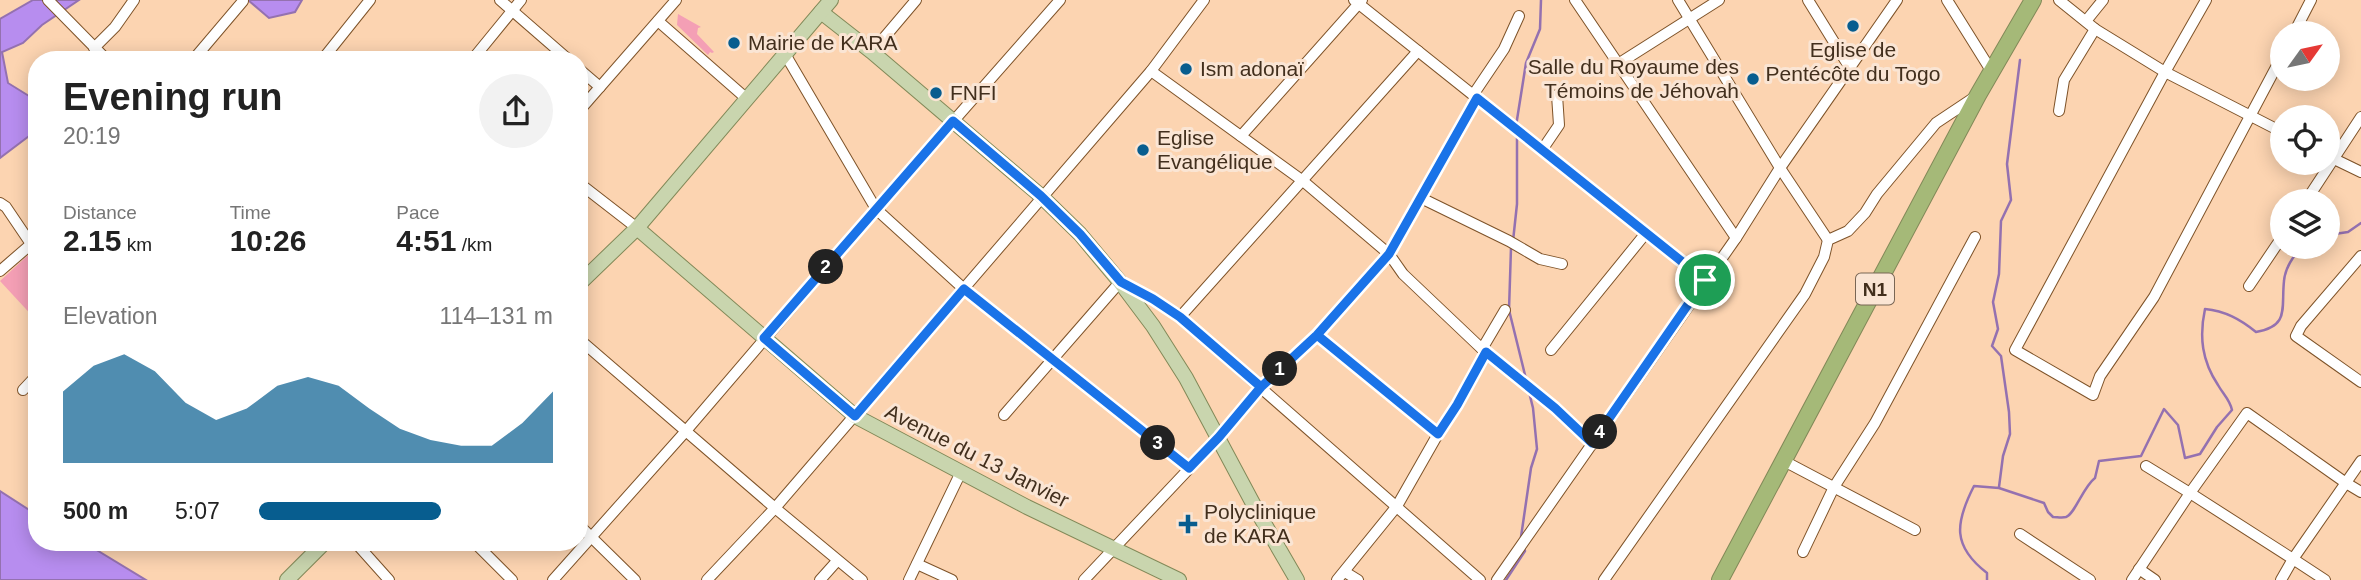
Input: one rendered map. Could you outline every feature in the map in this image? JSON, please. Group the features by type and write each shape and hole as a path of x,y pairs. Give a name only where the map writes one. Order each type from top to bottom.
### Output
{"highway":[{"name":"N1","path":"1720,580 1978,95 2033,0"}],"main road":[{"path":"588,275 637,228 785,54 819,6 831,0"},
{"path":"819,6 1041,196 1080,234 1121,282 1186,378 1297,580"},
{"name":"Avenue du 13 Janvier","path":"637,228 855,416 1027,507 1179,580"},
{"path":"287,580 315,551"}],"street":[{"path":"48,0 97,51"},
{"path":"94,48 115,27 134,0"},
{"path":"329,51 370,0"},
{"path":"500,0 559,51"},
{"path":"479,51 521,0"},
{"path":"588,100 676,0"},
{"path":"872,52 916,0"},
{"path":"588,539 685,432 1060,0"},
{"path":"707,580 775,509 1151,71 1204,0"},
{"path":"1575,0 1736,238"},
{"path":"1604,580 1805,294 1824,257 1828,240 1780,168 1678,0"},
{"path":"1618,64 1719,0"},
{"path":"1808,0 1850,68"},
{"path":"1497,580 1736,238 1780,168 1897,0"},
{"path":"1947,0 1992,72"},
{"path":"2059,0 2095,29 2165,72 2270,125"},
{"path":"2086,21 2102,0"},
{"path":"2206,0 2015,350 2093,396 2100,376 2154,297 2270,79"},
{"path":"2300,21 2311,0"},
{"path":"201,51 243,1"},
{"path":"1241,135 1358,1 1705,280"},
{"path":"1084,580 1219,437 1261,387 1317,335 1389,254 1475,96 1504,49 1519,16"},
{"path":"658,21 747,99"},
{"path":"2059,111 2064,80 2095,29"},
{"path":"1180,317 1418,51"},
{"path":"785,54 876,209 964,289 1189,468"},
{"path":"1151,71 1303,181 1389,254 1403,274 1484,351 1592,443"},
{"path":"588,76 600,86"},
{"path":"1828,240 1848,231 1865,213 1877,194 1937,123 1978,95"},
{"path":"1542,150 1559,125 1557,96"},
{"path":"2340,145 2361,117"},
{"path":"2340,162 2361,172"},
{"name":"Avenue du 13 Janvier","path":"588,190 637,228"},
{"path":"1421,198 1540,259 1562,264"},
{"path":"0,203 28,234"},
{"path":"1551,350 1646,233"},
{"path":"1803,552 1834,487 1875,423 1975,237"},
{"path":"0,271 28,247"},
{"path":"2249,286 2270,255"},
{"path":"2361,256 2356,271 2301,326 2296,336 2361,383"},
{"path":"1004,415 1121,282 1180,317 1480,580"},
{"path":"1358,580 1341,576 1397,506 1457,405 1505,310"},
{"path":"1317,335 1438,434"},
{"path":"588,347 775,509 862,580"},
{"path":"23,390 28,385"},
{"path":"2132,580 2247,413 2361,492"},
{"path":"1784,461 1915,530"},
{"path":"2281,580 2361,461"},
{"path":"2146,466 2325,580"},
{"path":"909,580 961,472"},
{"path":"588,533 635,580"},
{"path":"2020,534 2090,580"},
{"path":"363,551 389,580"},
{"path":"483,551 512,580"},
{"path":"553,580 578,551"},
{"path":"820,580 837,561"},
{"path":"917,564 952,580"},
{"path":"2139,569 2155,580"}],"shaded area":[{"path":"33,0 79,0 42,25 23,43 2,52 8,83 28,95 28,137 0,158 0,19"},
{"path":"248,0 302,0 295,12 269,18"},
{"path":"678,14 701,27 698,28 697,34 714,52 708,55 677,25"},
{"path":"28,255 28,311 0,281"},
{"path":"0,491 28,509 28,551 98,551 146,580 0,580"}],"waterway":[{"path":"1516,126 1526,63 1540,29 1541,0"},
{"path":"1999,487 2003,456 2010,434 2001,356 1992,346 1998,329 1993,302 1999,274 2001,221 2011,200 2007,164 2020,60"},
{"path":"1513,241 1517,204 1517,136"},
{"path":"2340,233 2348,232 2361,223"},
{"path":"1511,248 1509,310 1526,379"},
{"path":"1987,580 1987,573 1968,553 1960,533 1963,511 1974,486 1999,488 2044,503 2053,517 2066,517 2095,478 2099,461 2141,456 2164,409 2178,425 2185,458 2200,454 2217,427 2232,410 2205,358 2202,339 2205,309 2232,316 2256,332 2274,325 2282,314 2284,281 2292,259"},
{"path":"1521,537 1531,468 1537,449 1529,392"},
{"path":"1506,580 1525,551 1524,547"}],"place":[{"name":"Eglise de Pentécôte du Togo","path":"1853,26"},
{"name":"Mairie de KARA","path":"734,43"},
{"name":"Ism adonaï","path":"1186,69"},
{"name":"Salle du Royaume des Témoins de Jéhovah","path":"1753,79"},
{"name":"FNFI","path":"936,93"},
{"name":"Eglise Evangélique","path":"1143,150"},
{"name":"Polyclinique de KARA","path":"1188,524"}],"route":[{"path":"1705,280 1477,98 1389,254 1317,335 1261,387 1180,317 1121,282 1080,234 1041,196 953,121 764,338 855,416 964,289 1189,468 1261,387 1317,335 1438,434 1486,352 1555,408 1592,443 1705,280"}]}
